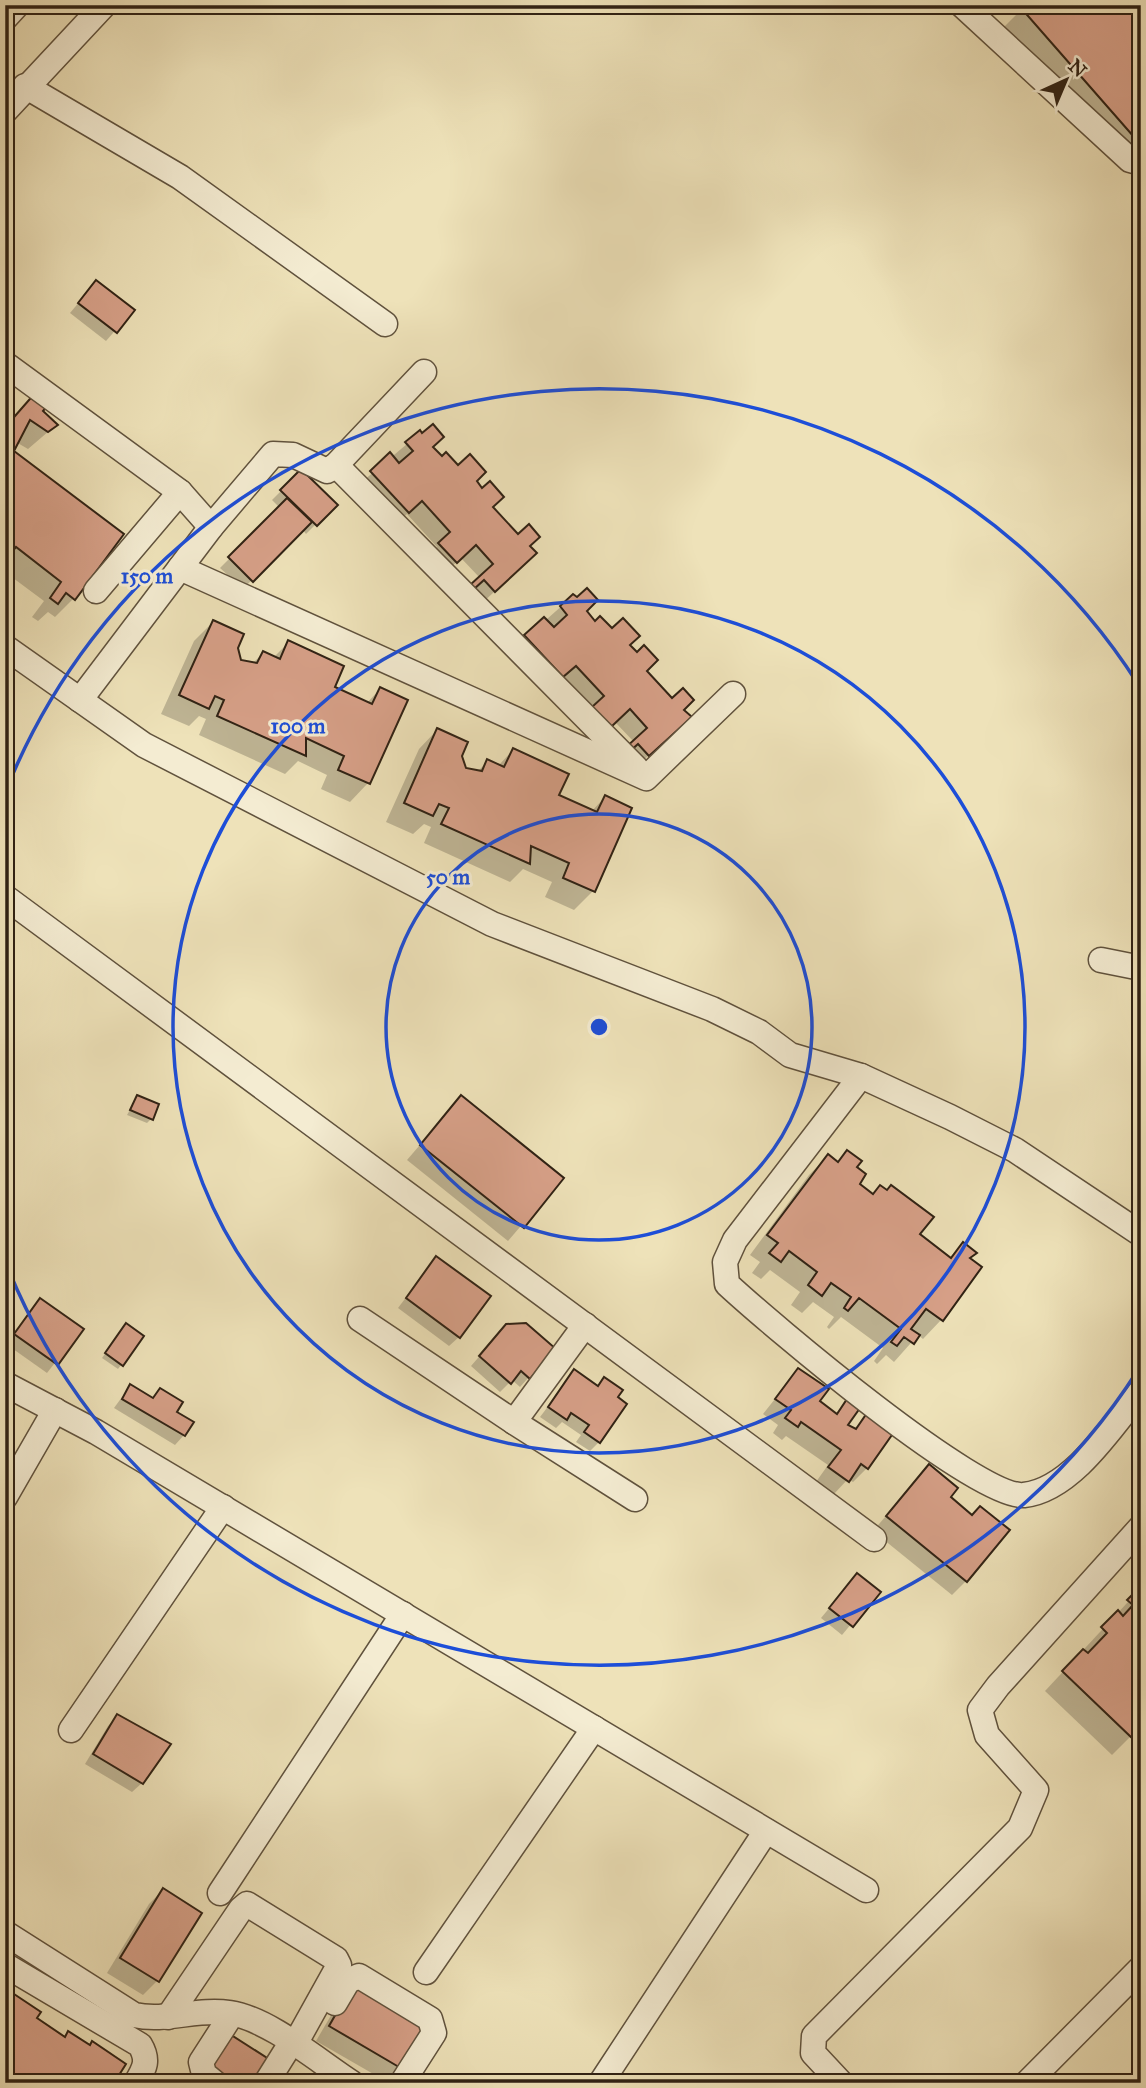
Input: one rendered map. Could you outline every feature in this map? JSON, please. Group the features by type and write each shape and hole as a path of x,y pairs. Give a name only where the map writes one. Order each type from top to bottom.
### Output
{"street":[{"path":"5,18 18,5"},
{"path":"5,111 25,86 104,5"},
{"path":"961,5 1130,160 1141,163"},
{"path":"25,86 180,177 385,324"},
{"path":"5,364 180,492 211,527"},
{"path":"80,700 211,527 273,454 293,455 327,471 336,465 424,372"},
{"path":"336,465 646,778"},
{"path":"96,592 180,492"},
{"path":"180,568 646,778"},
{"path":"5,647 144,745 492,923 712,1009 759,1032 790,1055 861,1076 1015,1150 1141,1234"},
{"path":"646,778 733,694"},
{"path":"5,897 874,1539"},
{"path":"1101,960 1141,968"},
{"path":"861,1076 735,1240 725,1262 727,1284 934,1453 1006,1494 1024,1495 1048,1489 1086,1458 1141,1391"},
{"path":"360,1320 635,1499"},
{"path":"514,1422 585,1325"},
{"path":"5,1384 223,1507 866,1890"},
{"path":"5,1497 55,1410"},
{"path":"71,1730 223,1507"},
{"path":"841,2083 813,2053 814,2036 1020,1828 1030,1811 1036,1790 987,1735 980,1710 998,1686 1141,1527"},
{"path":"220,1893 403,1614"},
{"path":"426,1972 594,1728"},
{"path":"603,2081 766,1831"},
{"path":"168,2017 241,1909 247,1905 336,1959 339,1965 297,2048"},
{"path":"5,1933 134,2015 152,2019 204,2011 232,2014 258,2023 349,2082"},
{"path":"5,1965 140,2045 146,2056 145,2068 136,2083"},
{"path":"1027,2083 1141,1968"},
{"path":"265,2083 297,2048 348,1981 359,1976 430,2019 434,2025 434,2033 402,2083"},
{"path":"215,2083 204,2074 201,2062 232,2014"}],"building":[{"path":"1024,5 1141,5 1141,145 1021,8"},
{"path":"96,280 135,310 117,333 78,303"},
{"path":"36,392 49,404 43,411 58,425 48,432 30,420 14,451 124,534 75,600 66,593 58,604 50,598 61,582 16,547 5,560 5,407 15,416"},
{"path":"433,424 444,437 433,447 442,456 446,452 458,465 470,454 486,472 477,481 482,488 490,481 504,497 493,507 518,534 529,524 540,537 530,546 537,553 495,592 484,580 474,589 470,585 493,564 476,545 457,563 438,543 450,532 422,501 409,513 370,471 390,452 399,463 413,451 405,442"},
{"path":"301,469 338,505 317,526 280,490"},
{"path":"287,498 312,522 253,582 228,557"},
{"path":"587,588 598,600 587,611 595,621 600,616 612,628 623,618 640,636 630,645 637,652 644,645 658,660 647,671 672,698 683,688 694,700 684,710 692,717 649,756 638,744 628,753 624,749 647,728 630,709 611,727 592,707 604,696 576,666 563,677 524,635 544,617 554,627 567,615 560,606 573,594 577,597"},
{"path":"213,620 244,634 238,648 241,660 257,663 263,651 280,659 288,640 344,666 335,687 372,704 380,687 408,700 370,784 338,770 344,756 306,738 306,756 217,716 224,700 215,696 209,709 179,695"},
{"path":"437,728 468,742 462,756 466,768 482,771 487,759 504,767 513,748 569,774 559,795 597,812 605,795 632,808 595,892 563,878 569,863 531,846 530,864 441,824 449,808 439,804 433,816 404,803"},
{"path":"137,1095 159,1104 153,1120 130,1110"},
{"path":"461,1095 564,1178 524,1228 420,1145"},
{"path":"847,1150 862,1161 857,1167 866,1174 860,1184 873,1194 880,1185 887,1190 891,1185 934,1217 920,1234 951,1258 963,1242 977,1253 970,1258 982,1267 943,1321 926,1309 911,1329 920,1335 914,1344 904,1337 897,1346 891,1342 901,1329 859,1298 848,1311 844,1308 851,1297 831,1283 822,1296 808,1285 817,1272 789,1251 781,1262 769,1253 778,1243 767,1235 828,1154 838,1162"},
{"path":"436,1256 491,1296 460,1338 406,1298"},
{"path":"40,1298 84,1329 58,1365 14,1334"},
{"path":"126,1323 144,1336 123,1366 105,1353"},
{"path":"526,1323 556,1349 530,1379 521,1371 511,1384 479,1356 506,1324"},
{"path":"798,1368 829,1389 820,1401 837,1414 847,1399 860,1408 848,1425 856,1429 867,1413 894,1432 868,1469 861,1464 849,1482 828,1467 841,1450 801,1422 798,1427 785,1418 791,1410 775,1399"},
{"path":"574,1369 598,1386 604,1377 623,1390 618,1397 627,1404 600,1443 584,1432 589,1425 571,1413 567,1420 548,1407"},
{"path":"130,1384 153,1398 160,1388 183,1402 177,1412 194,1422 185,1436 122,1399"},
{"path":"929,1464 958,1488 951,1497 972,1515 980,1506 1010,1530 967,1582 886,1516"},
{"path":"857,1573 881,1592 853,1627 829,1608"},
{"path":"1141,1586 1141,1729 1132,1738 1062,1671 1083,1649 1088,1653 1107,1633 1101,1627 1118,1610 1123,1616 1133,1605 1127,1600"},
{"path":"117,1714 171,1744 143,1784 93,1754"},
{"path":"163,1888 202,1913 159,1982 120,1958"},
{"path":"353,1984 428,2028 404,2070 329,2026"},
{"path":"5,1988 41,2012 37,2018 65,2037 68,2031 90,2045 92,2041 126,2064 114,2083 5,2083"},
{"path":"225,2031 275,2063 262,2083 235,2083 205,2063"}]}
